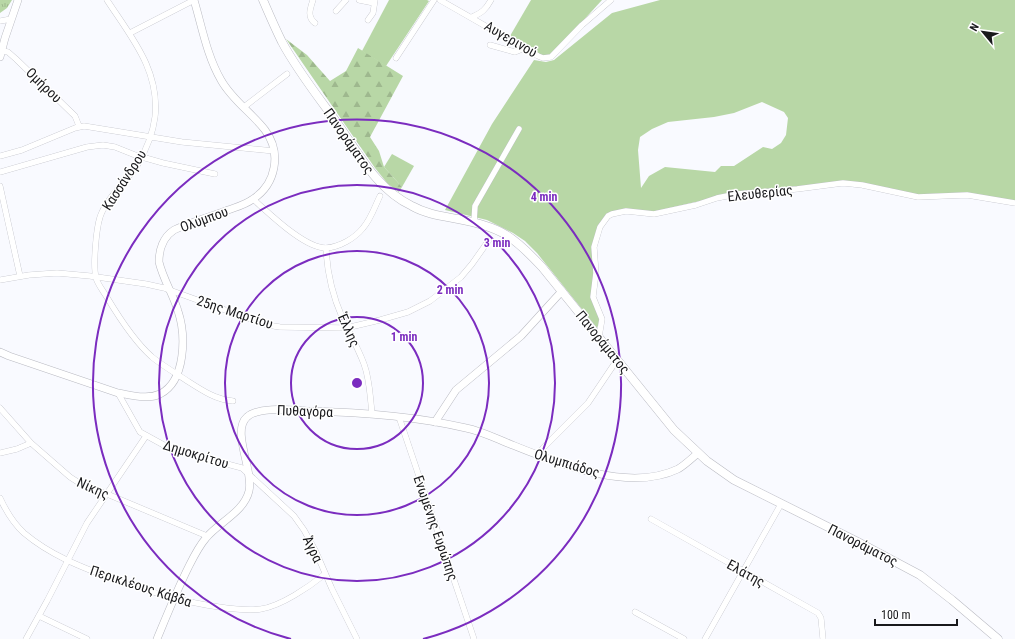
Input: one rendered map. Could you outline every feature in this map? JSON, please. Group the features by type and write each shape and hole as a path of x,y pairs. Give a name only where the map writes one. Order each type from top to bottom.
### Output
{"main road":[{"name":"Πανοράματος","path":"264,0 281,41 370,171 383,186 401,201 419,210 436,215 474,222 497,229 516,241 562,291 669,423 698,453 726,476 920,575 998,639"}],"street":[{"path":"1,54 18,0"},
{"name":"Κασσάνδρου","path":"107,0 130,33 147,63 153,80 155,119 142,157 109,200 100,218 96,248 96,276 116,313 151,356 205,392 227,401 233,401"},
{"path":"130,33 194,0"},
{"name":"Ολύμπου","path":"178,375 182,353 181,330 178,311 161,268 159,259 163,244 168,235 176,229 241,205 253,199 264,189 272,176 275,163 274,151 268,136 244,107 228,91 218,75 210,54 194,0"},
{"path":"313,0 310,14 315,23"},
{"path":"336,12 346,0"},
{"path":"359,0 374,2 373,13 368,20"},
{"path":"396,58 434,0"},
{"name":"Αυγερινού","path":"440,0 543,58 551,57 582,25 611,0"},
{"path":"472,17 482,13 487,8 491,0"},
{"path":"0,21 11,19"},
{"path":"490,45 515,52 525,48"},
{"name":"Ομήρου","path":"1,54 8,52 16,59 75,116 79,126"},
{"path":"244,107 287,74"},
{"path":"0,156 22,150 79,126 89,126 182,142 274,151"},
{"path":"474,222 475,206 519,129"},
{"path":"0,172 96,145 114,147 142,157 214,174"},
{"name":"Ελευθερίας","path":"599,337 602,319 593,297 596,273 594,246 600,227 608,216 612,214 626,211 654,214 737,194 797,189 843,183 862,185 918,197 967,195 1015,203"},
{"path":"0,186 20,276"},
{"path":"253,199 286,228 310,243 326,248 349,240 364,228 380,196"},
{"name":"25ης Μαρτίου","path":"0,280 20,276 57,273 96,276 153,285 267,325 348,328 402,314 430,301 464,274 490,240"},
{"name":"Έλλης","path":"326,248 326,263 332,291 364,364 369,386 372,413"},
{"path":"435,422 456,390 521,336 562,291"},
{"path":"0,352 118,393 136,396 149,397 160,394 178,375"},
{"path":"538,455 543,448 588,403 617,360"},
{"name":"Δημοκρίτου","path":"118,393 140,432 146,436 171,449 221,464 238,467 249,475"},
{"name":"Νίκης","path":"0,408 31,443 70,477 84,486 107,494 207,536"},
{"name":"Πυθαγόρα","path":"157,639 194,556 207,536 244,503 250,489 241,428 243,421 250,414 262,410 372,413 435,422"},
{"name":"Ενωμένης Ευρώπης","path":"398,417 474,639"},
{"name":"Ολυμπιάδος","path":"435,422 467,428 538,455 604,475 637,478 652,477 670,472 683,465 698,453"},
{"path":"26,639 87,523 146,436"},
{"path":"0,453 31,443"},
{"name":"Άγρα","path":"249,475 294,516 304,530 357,639"},
{"name":"Περικλέους Κάβδα","path":"0,498 7,514 23,532 41,546 81,567 174,599 203,605 246,610 263,609 297,594 325,574"},
{"path":"705,639 781,504"},
{"name":"Ελάτης","path":"651,519 818,613 821,618 823,639"},
{"path":"634,612 684,639"},
{"path":"38,616 87,639"}],"green space":[{"path":"0,0 12,0 7,8 0,13"},
{"path":"389,0 429,1 386,66 362,51"},
{"path":"531,0 602,0 550,57 539,55 510,36"},
{"path":"660,0 1015,0 1015,202 983,195 924,196 869,186 814,185 740,192 656,211 609,215 595,239 596,272 592,289 600,321 597,328 537,253 525,241 487,220 445,210 492,124 534,60 546,62 554,60 612,13","holes":["762,102 784,112 788,118 786,135 781,143 772,149 763,147 734,166 721,166 715,172 665,167 649,176 641,188 638,150 640,137 652,129 668,122 714,117 734,113"]},
{"path":"286,39 307,55 330,81 346,71 358,48 403,76 370,137 379,151 384,167 402,187 399,192 388,184 375,168"},
{"path":"392,154 414,166 402,187 384,167"}]}
